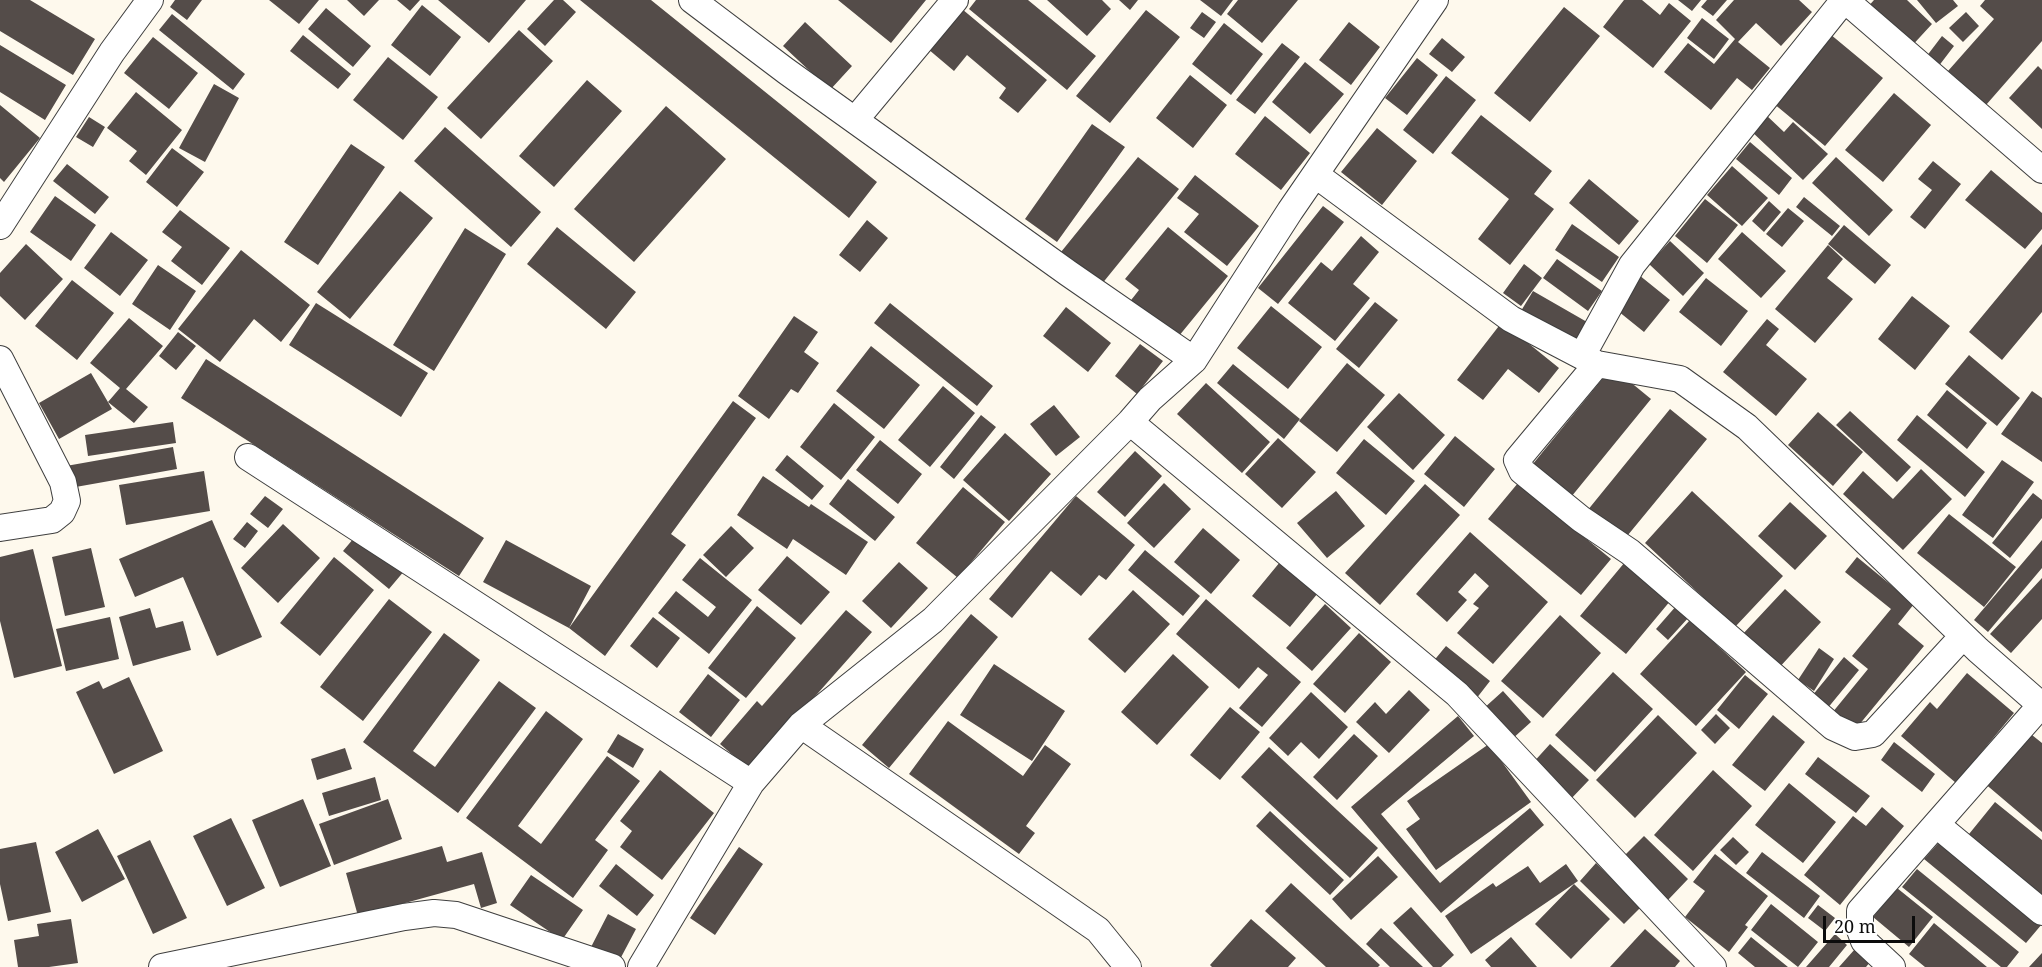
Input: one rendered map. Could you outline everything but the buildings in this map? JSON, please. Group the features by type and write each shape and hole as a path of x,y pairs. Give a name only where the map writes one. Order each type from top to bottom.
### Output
{"street":[{"path":"0,226 112,51 150,0"},
{"path":"692,0 1068,273 1194,360"},
{"path":"855,120 955,0"},
{"path":"641,967 751,783 801,725 933,620 1130,422 1150,399 1194,360 1435,0"},
{"path":"1963,636 1873,734 1855,737 1833,728 1630,552 1581,519 1522,471 1517,460 1590,360 1632,265 1844,0 2042,170"},
{"path":"1316,175 1511,319 1590,360 1680,379 1747,427 1963,636 2041,706 1860,911 1860,930 1864,942 1892,967"},
{"path":"0,359 63,482 67,501 62,512 52,520 0,528"},
{"path":"1130,422 1457,694 1713,967"},
{"path":"248,457 751,783"},
{"path":"801,725 1098,930 1128,967"},
{"path":"1937,825 2042,912"},
{"path":"162,967 404,917 434,913 456,915 612,967"}]}
